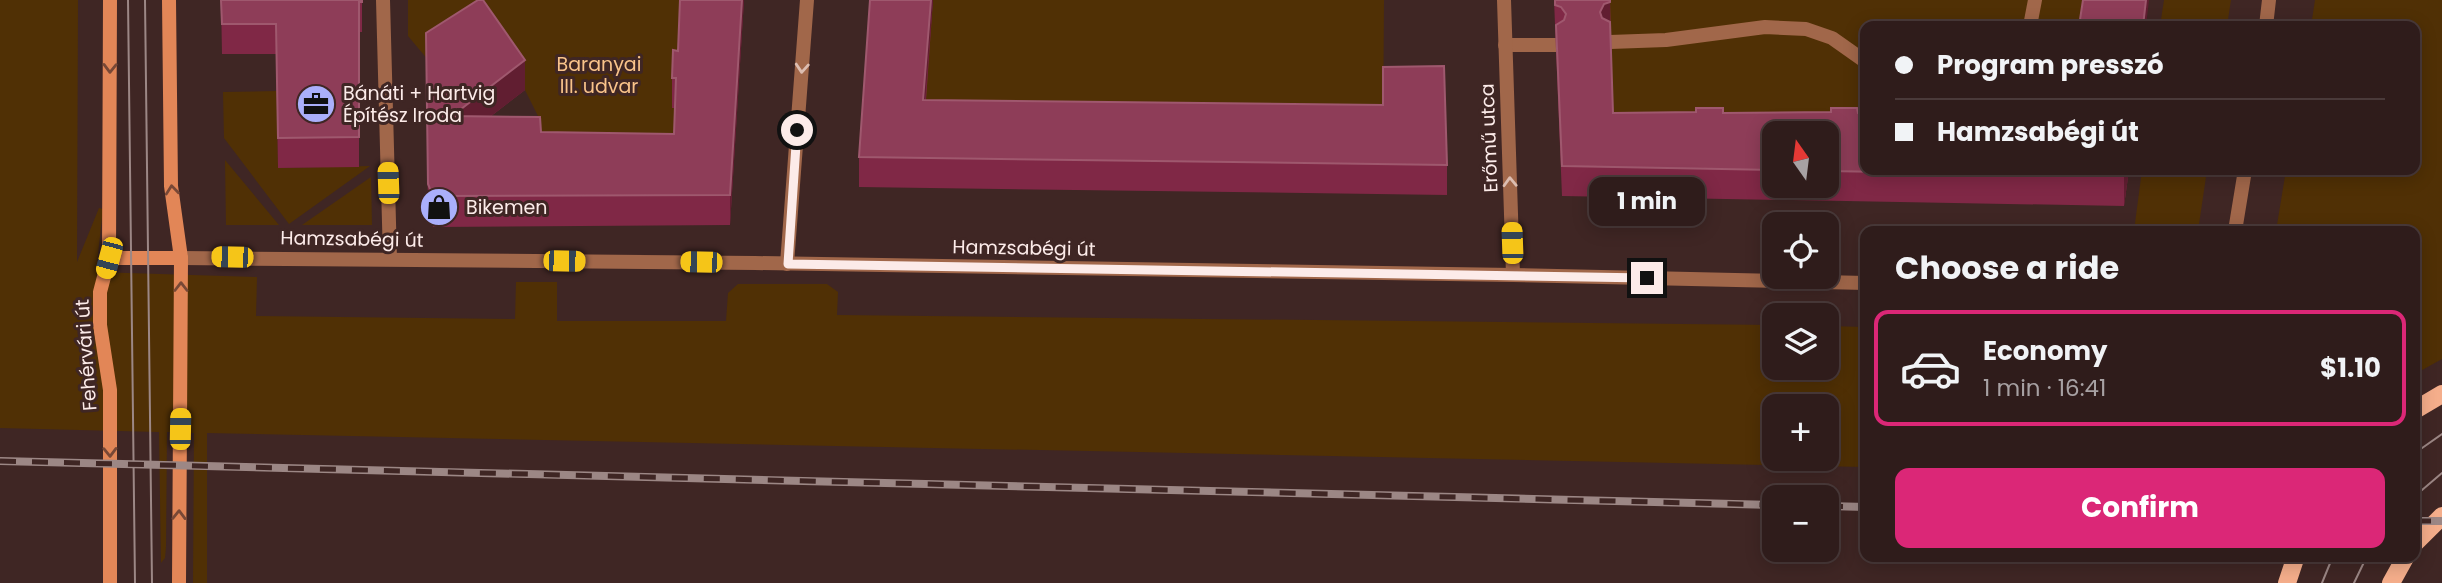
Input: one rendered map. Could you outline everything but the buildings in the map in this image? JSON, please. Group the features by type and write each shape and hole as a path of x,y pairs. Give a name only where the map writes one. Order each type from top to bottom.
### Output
{"main road":[{"path":"2420,407 2442,394"},
{"path":"2420,538 2442,516"},
{"path":"2287,583 2294,562"},
{"path":"2391,583 2403,562"}],"street":[{"name":"Fehérvári út","path":"110,0 109,258 100,292 100,324 110,390 110,583"},
{"path":"169,0 171,186 181,258 178,583"},
{"path":"383,0 390,259"},
{"path":"788,264 807,0"},
{"name":"Erőmű utca","path":"1504,0 1513,275"},
{"path":"2031,21 2035,0"},
{"path":"2267,21 2269,0"},
{"path":"1610,42 1666,40 1765,27 1806,29 1832,38 1860,58"},
{"path":"1505,45 1556,45"},
{"path":"2236,226 2244,175"},
{"path":"109,258 181,258"},
{"name":"Hamzsabégi út","path":"181,258 788,264 1860,283"}],"green space":[{"path":"0,0 78,0 77,262 99,208 103,209 96,272 257,277 256,316 515,319 516,282 557,282 557,321 726,321 728,293 738,284 827,284 838,292 837,315 1762,325 1762,380 1839,380 1839,326 1860,327 1860,467 1839,466 1839,394 1762,394 1762,465 207,433 207,583 193,583 194,433 167,432 166,547 165,558 161,563 159,432 0,428"},
{"name":"Baranyai III. udvar","path":"408,0 681,0 674,164 541,162 541,122 525,90 429,61 408,36"},
{"path":"933,0 1384,0 1383,135 923,130"},
{"path":"1609,0 2086,0 2084,21 1860,21 1860,142 1839,136 1839,121 1762,121 1762,134 1613,143"},
{"path":"2164,0 2231,0 2228,21 2161,21"},
{"path":"2315,0 2442,0 2442,359 2420,371 2420,226 2277,226 2285,175 2420,175 2420,21 2312,21"},
{"path":"277,91 278,168 370,166 289,224 224,138 223,92"},
{"path":"225,160 279,225 226,225"},
{"path":"2141,175 2206,175 2199,226 2135,226"},
{"path":"371,177 372,225 302,225"}],"tram line":[{"path":"128,0 135,583"},
{"path":"145,0 152,583"},
{"path":"2420,449 2442,434"},
{"path":"2420,492 2442,473"},
{"path":"2322,583 2331,562"},
{"path":"2354,583 2364,562"}],"railway":[{"path":"0,461 1762,505"},
{"path":"1839,506 1860,507"},
{"path":"2420,521 2442,521"}],"place":[{"name":"Bánáti + Hartvig Építész Iroda","path":"316,104"},
{"name":"Bikemen","path":"439,207"}],"route":[{"path":"797,130 788,264 1647,278"}]}
